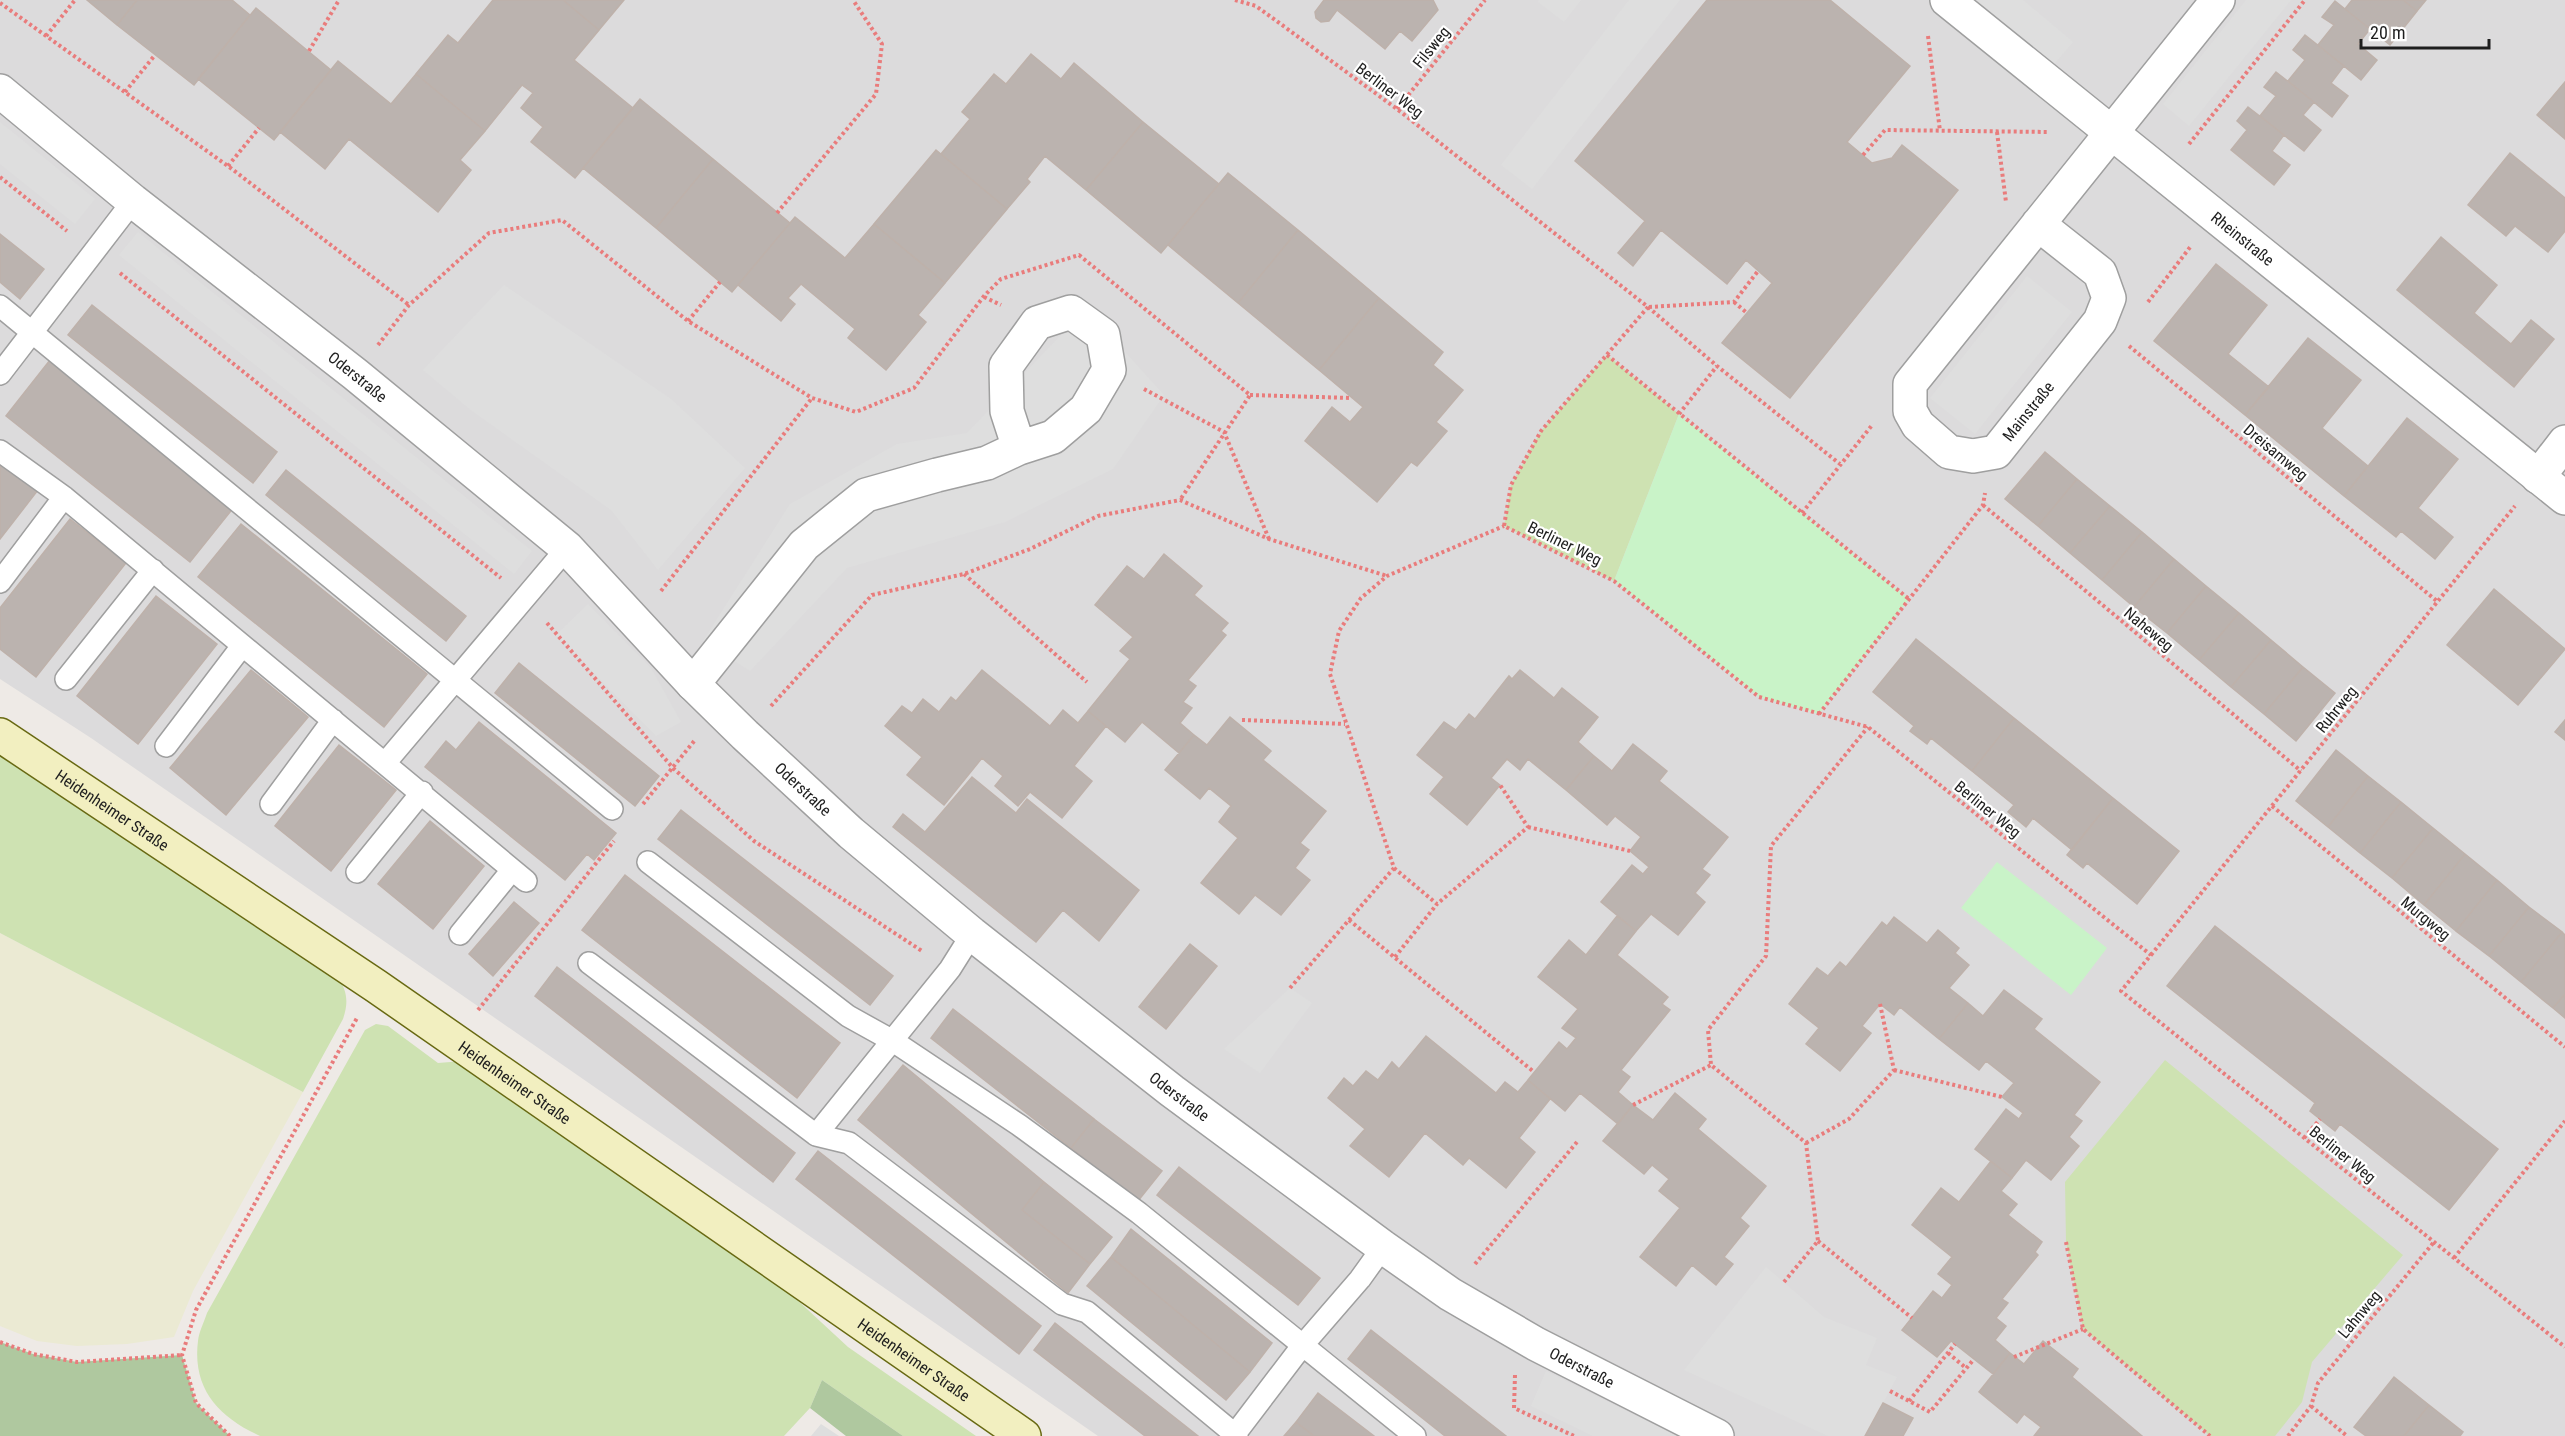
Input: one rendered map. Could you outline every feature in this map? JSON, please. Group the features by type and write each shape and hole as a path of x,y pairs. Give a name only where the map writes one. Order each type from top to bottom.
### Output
{"street":[{"path":"1910,411 1910,384 2218,0"},
{"name":"Rheinstraße","path":"1937,12 2111,133 2565,498"},
{"name":"Oderstraße","path":"0,91 134,201 355,374 567,548 693,684 745,735 851,833 972,934 1172,1090 1450,1294 1536,1344 1717,1436"},
{"name":"Mainstraße","path":"1910,411 1918,425 1949,452 1973,456 1996,452 2100,321 2109,297 2100,273 2038,224"},
{"path":"693,684 804,545 866,495 987,464 1018,448 1053,437 1086,409 1109,370 1103,335 1071,312 1037,323 1005,366 1007,411 1018,448"},
{"path":"2538,477 2565,442"},
{"name":"Heidenheimer Straße","path":"0,735 376,986 1024,1436"}],"lane":[{"path":"0,374 134,201"},
{"path":"0,306 612,809"},
{"path":"0,451 64,497 242,646 386,762 519,876 460,934"},
{"path":"0,582 64,497"},
{"path":"386,762 567,548"},
{"path":"66,680 153,570"},
{"path":"166,746 242,646"},
{"path":"271,804 333,720"},
{"path":"357,872 422,792"},
{"path":"648,862 848,1016 892,1041 1019,1125 1139,1213 1415,1436"},
{"path":"816,1135 950,969 972,934"},
{"path":"589,963 816,1135 849,1143 1062,1304 1087,1311 1236,1435 1302,1346 1360,1279 1383,1247"}],"path":[{"path":"46,36 75,0"},
{"path":"309,51 339,0"},
{"path":"777,213 876,94 882,44 854,0"},
{"name":"Berliner Weg","path":"1235,0 1256,6"},
{"name":"Berliner Weg","path":"1249,0 1396,109 1648,307 1717,366 1840,464"},
{"name":"Filsweg","path":"1396,109 1485,0"},
{"path":"0,3 228,166 410,305"},
{"path":"1937,12 1940,131"},
{"path":"125,92 155,55"},
{"path":"228,166 259,128"},
{"path":"1863,155 1885,130 2111,133"},
{"path":"1996,132 2012,254"},
{"path":"355,374 410,305 489,233 562,220 688,321 812,398 856,412 914,388 984,296 1001,279 1079,255 1250,395 1352,398"},
{"path":"1734,302 1758,271"},
{"path":"688,321 720,282"},
{"path":"1648,307 1734,302 1747,313"},
{"name":"Berliner Weg","path":"1648,307 1541,431 1511,485 1504,526 1614,581 1759,697 1868,727 2151,955 2121,991 2565,1347"},
{"name":"Dreisamweg","path":"2100,321 2438,602"},
{"path":"1607,355 1909,599 1819,714"},
{"path":"1679,414 1717,366"},
{"path":"1109,370 1224,432 1269,539"},
{"path":"1180,500 1250,395"},
{"path":"636,623 812,398"},
{"path":"1802,513 1874,423 1910,411"},
{"name":"Ruhrweg","path":"2151,955 2538,477"},
{"path":"745,735 872,595 964,574 1030,549 1098,516 1180,500 1269,539 1387,576"},
{"name":"Naheweg","path":"1909,599 1983,504 2301,771"},
{"path":"1437,904 1394,868 1330,674 1339,631 1361,598 1387,576 1504,526"},
{"path":"964,574 1087,682"},
{"path":"1242,720 1345,724"},
{"path":"1868,727 1771,846 1766,956 1708,1030 1711,1065 1806,1143 1818,1241 1912,1318"},
{"path":"1500,785 1528,827 1630,851"},
{"name":"Murgweg","path":"2272,806 2565,1047"},
{"path":"1395,957 1437,904 1528,827"},
{"path":"1290,988 1394,868"},
{"path":"1349,920 1534,1072"},
{"path":"453,1040 529,946"},
{"path":"230,1436 196,1403 182,1356 196,1310 376,986"},
{"path":"1880,1004 1894,1071"},
{"path":"1633,1105 1711,1065"},
{"path":"1806,1143 1849,1119 1894,1071"},
{"path":"1894,1071 2002,1097"},
{"path":"2304,1138 2320,1119"},
{"path":"2454,1258 2565,1121"},
{"path":"1450,1294 1576,1142"},
{"path":"1784,1282 1818,1241"},
{"path":"2066,1242 2082,1329 2210,1436"},
{"name":"Lahnweg","path":"2288,1436 2311,1406 2318,1383 2433,1242"},
{"path":"2014,1356 2082,1329"},
{"path":"0,1342 33,1354 77,1362 182,1356"},
{"path":"1909,1401 1955,1344"},
{"path":"1948,1353 1966,1368"},
{"path":"1890,1391 1930,1412 1974,1359"},
{"path":"2311,1406 2347,1436"}],"shaded area":[{"path":"0,0 2565,0 2565,1436 1098,1436 91,738 0,679"},
{"path":"1539,0 1581,0 1564,22 1538,2"},
{"path":"1629,0 1680,0 1532,189 1501,165"},
{"path":"1967,0 2023,0 2073,42 2050,69"},
{"path":"2246,0 2291,0 2189,126 2163,104"},
{"path":"0,122 95,199 75,224 0,164"},
{"path":"138,232 532,551 514,574 119,255"},
{"path":"2027,276 2072,312 1975,434 1930,398"},
{"path":"504,285 671,399 745,468 658,570 611,510 472,411 423,370"},
{"path":"1086,309 1164,395 1113,469 1005,522 847,568 750,671 703,641 790,504 897,444 967,433"},
{"path":"588,604 651,668 681,722 656,736 556,635"},
{"path":"1290,988 1312,1003 1260,1073 1224,1049"},
{"path":"1766,1267 1824,1317 1877,1338 1866,1365 1897,1377 1865,1436 1828,1436 1684,1370"},
{"path":"1546,1371 1677,1436 1593,1436 1531,1406"},
{"path":"821,1424 839,1436 811,1436"}],"green space":[{"path":"1607,355 1679,414 1614,581 1504,526 1511,485 1541,431"},
{"path":"1679,414 1909,599 1819,714 1759,697 1614,581"},
{"path":"0,752 337,975 346,996 345,1013 303,1092 0,933"},
{"path":"1997,862 2107,948 2071,995 1961,908"},
{"path":"0,933 303,1092 193,1291 174,1337 127,1344 77,1346 37,1341 0,1326"},
{"path":"376,1024 388,1026 438,1063 463,1061 781,1285 848,1347 976,1436 903,1436 822,1380 810,1408 784,1436 260,1436 232,1420 211,1399 199,1373 198,1341 207,1313 365,1030"},
{"path":"2165,1060 2403,1255 2312,1362 2302,1402 2275,1436 2210,1436 2083,1329 2066,1242 2065,1182"},
{"path":"0,1342 33,1354 77,1362 182,1355 196,1403 230,1436 0,1436"},
{"path":"822,1380 903,1436 846,1436 810,1408"}],"building":[{"path":"87,0 137,0 117,25"},
{"path":"137,0 232,0 250,15 194,85 117,25"},
{"path":"493,0 563,0 599,30 574,60 633,108 575,178 531,142 543,127 521,108 533,93 522,85 485,131 416,74 448,35 458,43"},
{"path":"563,0 624,0 599,30"},
{"path":"1324,0 1433,0 1438,10 1412,41 1400,31 1385,49 1337,10 1329,21 1321,22 1316,18 1315,12"},
{"path":"1707,0 1830,0 1910,66 1847,142 1872,163 1892,158 1902,145 1958,190 1790,398 1722,343 1772,283 1746,260 1727,284 1661,230 1633,266 1618,253 1645,221 1575,161"},
{"path":"2352,0 2403,0 2417,11 2390,45 2345,9"},
{"path":"2403,0 2426,0 2417,11"},
{"path":"2335,1 2370,29 2358,44 2377,60 2361,80 2318,45 2334,25 2322,17"},
{"path":"256,8 331,70 274,140 198,79"},
{"path":"2305,35 2344,66 2331,83 2348,96 2332,117 2288,81 2305,60 2293,50"},
{"path":"1031,54 1061,79 1074,63 1143,122 1086,190 1045,156 1027,179 1030,182 1007,209 941,154 970,119 962,112 994,74 1006,84"},
{"path":"338,61 391,104 416,74 485,131 460,160 471,170 438,212 349,139 325,169 280,132"},
{"path":"2276,72 2314,102 2303,115 2321,130 2304,151 2260,116 2276,96 2264,87"},
{"path":"2565,82 2565,139 2537,115"},
{"path":"640,99 713,159 656,228 583,168"},
{"path":"2248,107 2284,135 2272,151 2290,165 2274,185 2231,150 2247,130 2237,121"},
{"path":"1143,122 1219,184 1161,253 1086,190"},
{"path":"936,150 1007,209 945,283 874,224"},
{"path":"2510,153 2565,198 2565,231 2548,252 2515,226 2506,236 2468,205"},
{"path":"713,159 790,223 732,292 656,228"},
{"path":"1228,173 1298,230 1238,303 1168,245"},
{"path":"795,217 845,258 874,224 945,283 918,315 926,322 886,370 848,338 855,329 801,284 788,298 795,304 781,321 738,285"},
{"path":"1298,230 1379,298 1319,370 1238,303"},
{"path":"0,234 44,269 20,299 0,282"},
{"path":"2441,237 2497,285 2474,313 2511,344 2531,320 2554,339 2514,387 2397,290"},
{"path":"2216,264 2267,305 2228,354 2269,387 2245,415 2154,341"},
{"path":"1379,298 1443,352 1433,365 1463,390 1436,422 1447,431 1417,466 1411,462 1377,502 1305,441 1332,407 1350,422 1363,407 1319,370"},
{"path":"92,305 277,452 253,483 68,335"},
{"path":"2308,338 2361,380 2322,428 2368,466 2344,496 2245,415"},
{"path":"50,360 234,507 190,562 6,416"},
{"path":"2407,418 2458,459 2418,508 2453,537 2435,559 2401,531 2396,537 2344,496"},
{"path":"2045,452 2077,479 2038,526 2005,499"},
{"path":"0,463 38,490 0,539"},
{"path":"286,470 466,616 446,641 266,495"},
{"path":"2077,479 2110,506 2070,553 2038,526"},
{"path":"2110,506 2142,532 2102,580 2070,553"},
{"path":"70,519 126,563 36,677 0,649 0,608"},
{"path":"241,524 427,674 384,727 198,577"},
{"path":"2142,532 2174,559 2134,607 2102,580"},
{"path":"1164,554 1202,586 1194,595 1228,623 1221,631 1226,635 1188,680 1196,686 1183,702 1192,708 1180,723 1194,735 1179,753 1142,722 1125,742 1088,711 1130,659 1120,651 1133,637 1095,605 1127,566 1144,579"},
{"path":"2174,559 2206,586 2167,633 2134,607"},
{"path":"2206,586 2239,613 2199,660 2167,633"},
{"path":"2494,589 2565,649 2518,705 2447,645"},
{"path":"156,596 217,644 138,744 77,696"},
{"path":"2239,613 2271,640 2231,687 2199,660"},
{"path":"1916,639 2014,718 1972,771 1931,738 1927,744 1910,731 1914,726 1873,692"},
{"path":"2271,640 2303,667 2264,714 2231,687"},
{"path":"519,663 659,776 635,806 495,693"},
{"path":"2303,667 2335,693 2296,741 2264,714"},
{"path":"251,670 308,717 226,815 170,768"},
{"path":"982,670 1050,726 1063,710 1078,723 1088,711 1106,726 1074,766 1092,781 1062,818 1030,792 1018,806 995,786 1003,776 982,758 944,805 907,775 922,757 885,726 902,706 912,713 923,699 939,712 951,697 956,701"},
{"path":"1520,670 1554,698 1562,688 1598,717 1578,742 1594,756 1566,790 1528,759 1520,770 1507,759 1491,778 1500,785 1467,825 1430,794 1444,777 1417,755 1444,722 1456,730 1469,714 1475,719 1509,676 1512,679"},
{"path":"1230,717 1271,751 1263,760 1326,811 1300,843 1309,850 1295,868 1310,880 1281,915 1255,895 1239,914 1201,883 1238,838 1219,822 1231,806 1209,788 1200,799 1165,770 1194,735 1207,745"},
{"path":"2014,718 2113,798 2072,850 2033,818 2026,827 2008,812 2014,805 1972,771"},
{"path":"2565,720 2565,740 2555,732"},
{"path":"479,722 616,833 594,860 587,854 565,880 425,767 446,741 456,750"},
{"path":"1633,744 1667,771 1659,781 1728,837 1702,869 1710,875 1695,893 1705,902 1678,935 1651,914 1636,931 1601,902 1632,865 1643,874 1649,867 1630,851 1641,837 1615,816 1607,825 1566,790 1594,756 1612,771"},
{"path":"339,745 396,790 331,871 275,826"},
{"path":"2336,750 2368,776 2328,827 2296,801"},
{"path":"2368,776 2401,802 2360,853 2328,827"},
{"path":"972,777 1016,813 1027,799 1139,890 1099,941 1063,910 1036,942 893,827 903,814 925,832"},
{"path":"2113,798 2179,851 2137,904 2087,863 2083,868 2067,855"},
{"path":"2401,802 2433,828 2392,878 2360,853"},
{"path":"681,810 893,976 870,1005 658,839"},
{"path":"430,821 484,866 433,929 378,884"},
{"path":"2433,828 2465,854 2424,905 2392,878"},
{"path":"2465,854 2497,880 2456,931 2424,905"},
{"path":"625,875 840,1043 797,1098 582,930"},
{"path":"2497,880 2529,907 2489,956 2456,931"},
{"path":"514,902 539,923 493,976 469,954"},
{"path":"2529,907 2562,932 2521,982 2489,956"},
{"path":"1617,916 1636,931 1617,955 1668,997 1662,1004 1670,1010 1621,1070 1630,1077 1618,1092 1633,1105 1618,1124 1580,1093 1565,1111 1528,1080 1559,1042 1567,1049 1576,1038 1562,1028 1578,1009 1538,977 1569,940 1586,955"},
{"path":"1894,917 1927,943 1938,930 1959,948 1955,953 1969,965 1949,988 1968,1003 1939,1039 1900,1007 1894,1015 1880,1004 1862,1026 1871,1033 1840,1071 1806,1044 1819,1028 1789,1004 1817,968 1828,976 1840,962 1846,967 1882,922 1887,926"},
{"path":"2215,926 2498,1149 2449,1210 2340,1124 2335,1131 2310,1111 2315,1103 2167,986"},
{"path":"2562,932 2565,935 2565,994 2553,1008 2521,982"},
{"path":"1190,944 1217,966 1166,1029 1139,1007"},
{"path":"557,967 795,1153 773,1182 535,996"},
{"path":"2004,990 2042,1019 2034,1029 2100,1082 2074,1115 2082,1121 2069,1137 2079,1146 2051,1180 2026,1160 2012,1178 1975,1149 2006,1109 2019,1119 2023,1113 2002,1097 2014,1083 1986,1061 1979,1070 1939,1039 1968,1003 1983,1016"},
{"path":"2565,994 2565,1018 2553,1008"},
{"path":"953,1009 1094,1119 1071,1148 931,1038"},
{"path":"1426,1036 1496,1093 1505,1082 1518,1092 1528,1080 1550,1099 1519,1138 1535,1152 1506,1188 1469,1158 1463,1165 1425,1133 1389,1177 1350,1146 1365,1129 1328,1098 1344,1078 1353,1086 1366,1071 1378,1080 1392,1062 1399,1069"},
{"path":"903,1065 1044,1182 1022,1210 1090,1264 1068,1293 858,1120"},
{"path":"1675,1093 1706,1119 1698,1129 1766,1186 1740,1218 1749,1226 1724,1257 1733,1264 1716,1285 1692,1265 1676,1286 1640,1257 1680,1208 1659,1191 1669,1179 1652,1165 1644,1174 1603,1141 1633,1105 1653,1120"},
{"path":"1094,1119 1162,1171 1138,1201 1071,1148"},
{"path":"818,1151 1041,1326 1019,1354 796,1179"},
{"path":"1991,1161 2012,1178 2001,1191 2017,1204 2008,1215 2042,1242 2035,1252 2038,1255 2002,1299 2008,1303 1996,1318 2006,1326 1995,1340 2010,1353 1993,1374 1951,1341 1937,1357 1902,1330 1933,1291 1942,1298 1952,1285 1938,1274 1952,1257 1912,1225 1941,1188 1959,1202"},
{"path":"1179,1167 1320,1278 1298,1305 1157,1195"},
{"path":"1044,1182 1112,1237 1090,1264 1022,1210"},
{"path":"1131,1229 1272,1343 1250,1372 1111,1257"},
{"path":"1111,1257 1250,1372 1226,1400 1087,1286"},
{"path":"1055,1323 1198,1436 1145,1436 1034,1350"},
{"path":"1371,1330 1506,1436 1445,1436 1348,1359"},
{"path":"2043,1341 2078,1369 2072,1377 2142,1436 2034,1436 2041,1427 2024,1414 2017,1423 1979,1392 2010,1353 2024,1364"},
{"path":"2394,1377 2429,1405 2404,1436 2366,1436 2354,1427"},
{"path":"1318,1393 1374,1436 1314,1436 1296,1422"},
{"path":"1883,1403 1913,1418 1903,1436 1865,1436"},
{"path":"2429,1405 2463,1432 2460,1436 2404,1436"},
{"path":"1296,1422 1314,1436 1284,1436"}]}
